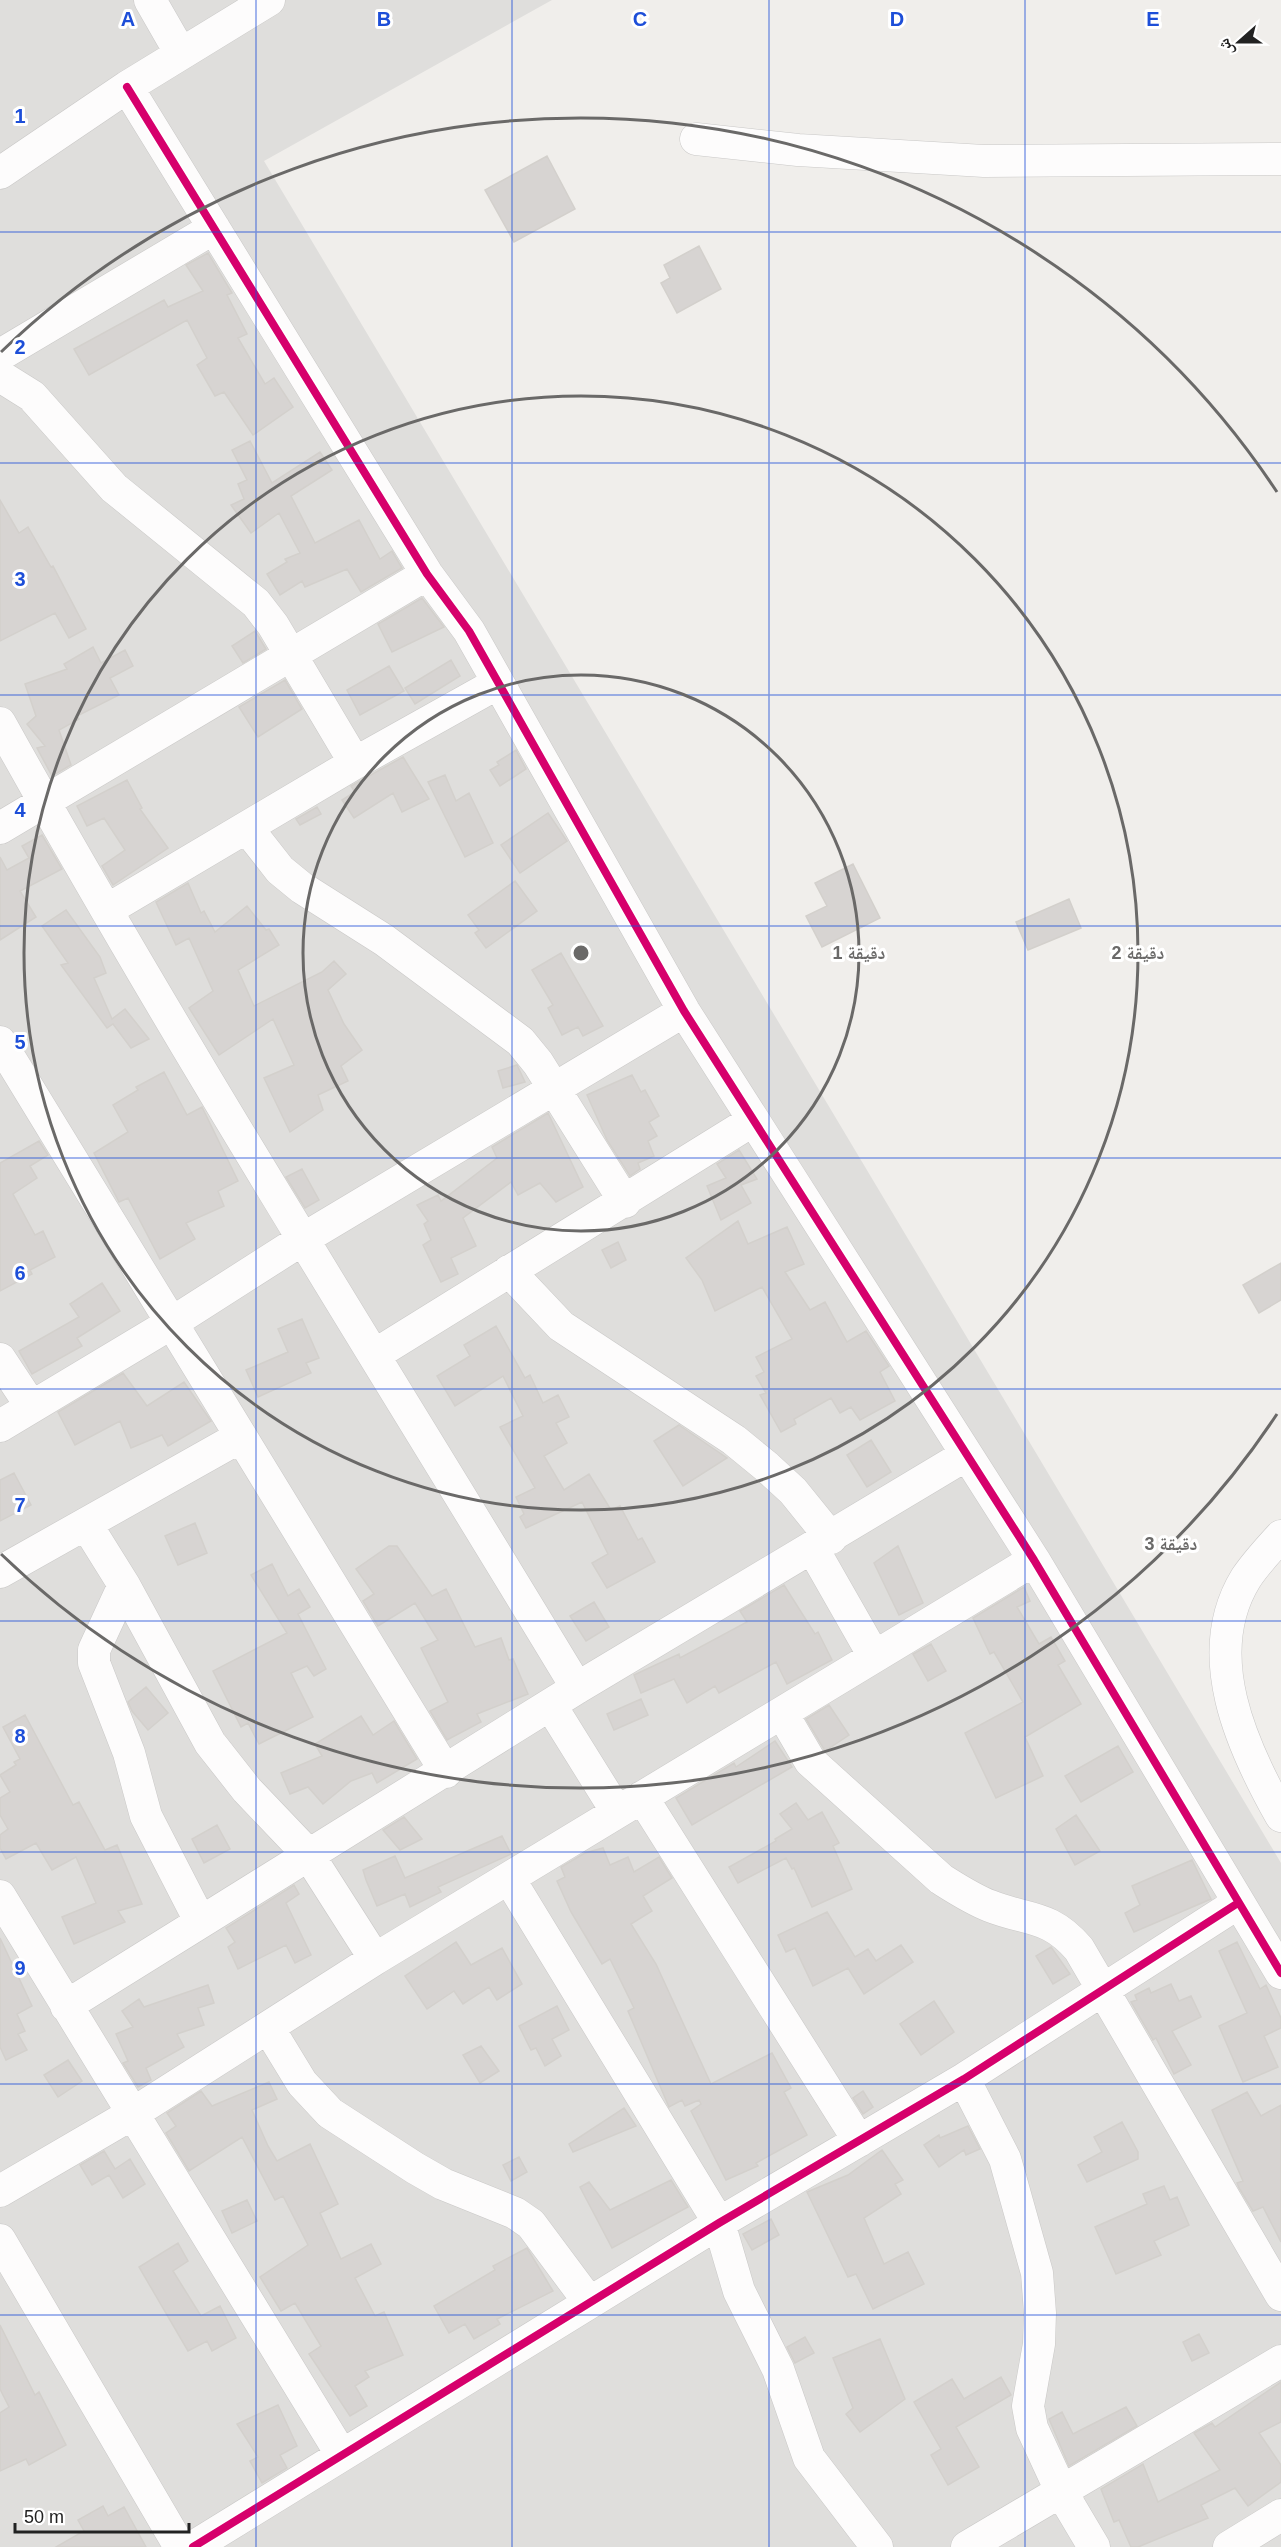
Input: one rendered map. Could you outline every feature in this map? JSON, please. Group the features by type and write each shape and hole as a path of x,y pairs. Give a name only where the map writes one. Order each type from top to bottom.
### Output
{"street":[{"path":"150,0 180,54"},
{"path":"0,173 127,87 269,0"},
{"path":"127,87 427,574 469,630 684,1011 1034,1560 1281,1973"},
{"path":"696,139 798,150 984,160 1281,159"},
{"path":"0,356 214,228"},
{"path":"0,376 32,396 114,488 256,603 355,763"},
{"path":"0,828 427,574"},
{"path":"107,910 355,763 498,683"},
{"path":"0,723 107,910 303,1239 376,1354 577,1688"},
{"path":"247,828 280,870 303,888 384,939 520,1041 538,1063 625,1202"},
{"path":"0,1426 303,1239 684,1011"},
{"path":"0,1042 446,1772"},
{"path":"376,1354 625,1202 752,1121"},
{"path":"509,1271 561,1326 724,1434 767,1467 793,1491 822,1544 874,1656"},
{"path":"0,1359 32,1406"},
{"path":"0,1572 240,1437"},
{"path":"66,2006 308,1854 446,1772 577,1688 822,1544 966,1455"},
{"path":"87,1524 124,1585 210,1743 234,1776 308,1854 375,1959"},
{"path":"1281,1536 1245,1580 1232,1611 1226,1639 1225,1666 1232,1701 1246,1746 1281,1816"},
{"path":"0,2191 132,2114 269,2029 375,1959 510,1880 630,1804 1034,1560"},
{"path":"124,1585 94,1650 94,1663 129,1753 146,1816 200,1921"},
{"path":"551,1706 630,1804 859,2141"},
{"path":"782,1713 810,1761 941,1879 963,1894 991,1907 1049,1922 1068,1936 1079,1949 1281,2295"},
{"path":"510,1880 719,2223 739,2291 778,2369 809,2458 877,2547"},
{"path":"0,1896 342,2454"},
{"path":"193,2547 719,2223 964,2079 1238,1903"},
{"path":"269,2029 302,2083 330,2113 443,2184 515,2213 531,2224 589,2302"},
{"path":"964,2079 1005,2159 1037,2273 1039,2344 1028,2406 1038,2444 1062,2493 1094,2547"},
{"path":"0,2240 180,2547"},
{"path":"967,2547 1062,2493 1281,2361"},
{"path":"1228,2547 1281,2515"}],"shaded area":[{"path":"0,0 552,0 264,161 1281,1863 1281,2547 0,2547"}],"building":[{"path":"547,156 575,209 514,242 485,190"},
{"path":"699,246 721,289 677,313 661,283 670,278 664,265"},
{"path":"208,253 232,293 227,295 247,334 238,338 265,384 274,378 293,407 253,435 224,392 215,396 197,365 207,358 187,320 89,375 74,349 164,300 168,307 203,291 186,265"},
{"path":"250,441 272,483 320,452 332,470 291,496 315,543 359,520 380,559 392,551 402,568 361,592 347,569 305,587 302,581 280,595 267,574 287,562 285,559 300,553 279,513 251,533 231,505 244,499 238,484 247,480 232,450"},
{"path":"0,500 19,533 28,527 51,567 53,566 86,629 69,638 55,613 0,641"},
{"path":"422,598 444,627 392,652 378,624"},
{"path":"255,631 266,649 243,663 232,646"},
{"path":"93,647 101,663 125,650 133,666 110,678 119,695 77,716 79,719 59,730 71,765 52,776 37,748 45,746 27,724 36,716 25,684 67,669 64,664"},
{"path":"451,660 460,676 415,704 405,688"},
{"path":"389,666 404,691 360,715 347,690"},
{"path":"285,680 302,709 258,737 239,707"},
{"path":"516,750 526,769 500,786 490,770 499,765 497,762"},
{"path":"403,757 429,799 402,812 393,793 354,818 342,800 355,792 351,786"},
{"path":"445,775 456,801 469,793 493,843 465,857 428,782"},
{"path":"127,780 142,808 140,809 168,848 113,885 102,866 125,850 104,818 87,826 77,806"},
{"path":"317,807 321,814 300,825 296,819"},
{"path":"548,813 567,841 520,873 501,845"},
{"path":"42,835 62,869 20,891 36,917 0,940 0,857 7,870 29,858 22,846"},
{"path":"853,864 880,918 822,947 806,916 827,906 815,883"},
{"path":"515,881 537,911 486,948 475,933 479,930 468,915"},
{"path":"188,883 201,913 204,911 215,932 247,906 266,930 269,929 279,945 238,970 254,1006 322,972 334,961 346,974 328,990 344,1024 362,1050 341,1066 348,1081 318,1095 323,1110 290,1132 264,1078 294,1065 273,1019 219,1055 189,1008 213,991 189,938 176,945 156,902"},
{"path":"1069,899 1081,928 1028,950 1016,922"},
{"path":"66,910 100,957 106,973 94,978 112,1019 125,1009 149,1039 131,1048 113,1024 107,1028 61,965 68,963 42,926"},
{"path":"561,953 603,1026 583,1036 578,1027 562,1035 548,1008 553,1005 532,970"},
{"path":"517,1065 525,1082 503,1088 498,1071"},
{"path":"164,1072 187,1115 202,1107 238,1181 218,1191 224,1206 186,1223 195,1239 160,1259 128,1198 119,1202 94,1153 128,1132 113,1105 138,1090 136,1087"},
{"path":"632,1075 641,1092 645,1090 659,1116 649,1122 657,1136 648,1141 654,1156 638,1163 640,1169 630,1176 607,1140 587,1095"},
{"path":"548,1113 583,1187 556,1202 540,1183 518,1195 511,1182 463,1218 476,1246 451,1258 458,1274 441,1282 423,1245 431,1240 424,1224 428,1221 417,1205 438,1195 441,1201 497,1158 492,1147"},
{"path":"39,1141 48,1155 30,1166 37,1178 13,1194 35,1235 43,1231 55,1257 30,1270 32,1274 0,1291 0,1163"},
{"path":"739,1150 757,1179 741,1185 751,1203 721,1220 707,1186 726,1178 717,1164"},
{"path":"302,1169 319,1200 305,1208 286,1177"},
{"path":"738,1221 748,1244 787,1227 804,1264 785,1272 810,1310 825,1302 847,1342 866,1331 889,1366 880,1372 895,1401 860,1420 851,1407 840,1413 831,1398 794,1419 796,1424 781,1432 760,1395 766,1393 756,1376 764,1372 756,1357 792,1339 762,1287 715,1311 702,1280 686,1258"},
{"path":"618,1242 626,1260 611,1268 602,1250"},
{"path":"1281,1263 1281,1300 1259,1313 1243,1285"},
{"path":"102,1283 120,1311 77,1338 82,1346 32,1374 19,1351 79,1317 70,1304"},
{"path":"302,1319 319,1358 306,1363 311,1373 258,1397 246,1370 288,1352 278,1329"},
{"path":"496,1326 525,1378 530,1375 543,1403 558,1395 569,1417 556,1423 567,1443 544,1456 564,1490 589,1474 611,1510 620,1506 638,1540 642,1538 655,1562 607,1588 592,1563 608,1554 582,1502 526,1528 520,1517 524,1514 516,1497 535,1488 500,1427 523,1416 503,1376 455,1406 437,1376 470,1356 464,1345"},
{"path":"123,1373 147,1406 184,1382 211,1421 168,1446 162,1435 131,1448 120,1421 75,1445 58,1412"},
{"path":"679,1425 727,1458 683,1486 654,1441"},
{"path":"871,1440 891,1472 867,1487 847,1455"},
{"path":"14,1473 31,1505 0,1521 0,1480"},
{"path":"195,1523 207,1553 178,1565 165,1536"},
{"path":"389,1546 397,1546 432,1596 446,1589 475,1647 501,1638 509,1660 513,1659 528,1694 477,1714 481,1722 447,1740 430,1711 448,1702 421,1648 438,1640 415,1603 378,1626 363,1601 374,1594 356,1569"},
{"path":"898,1546 923,1603 899,1615 874,1563"},
{"path":"272,1564 288,1596 299,1589 310,1607 298,1614 326,1669 314,1676 307,1666 291,1673 313,1717 259,1744 248,1723 241,1727 213,1671 287,1633 251,1575"},
{"path":"784,1585 815,1634 818,1632 832,1660 787,1684 776,1662 719,1693 715,1686 687,1703 674,1679 641,1693 634,1675 679,1654 680,1658 747,1622 740,1611"},
{"path":"1024,1587 1030,1601 1017,1607 1039,1644 1051,1637 1065,1661 1058,1665 1081,1704 1025,1737 1043,1776 996,1798 965,1733 1023,1702 994,1652 990,1654 973,1618"},
{"path":"594,1602 609,1627 586,1641 570,1616"},
{"path":"931,1644 946,1671 928,1681 913,1654"},
{"path":"146,1687 168,1713 148,1730 132,1711 128,1702"},
{"path":"641,1699 648,1715 614,1730 607,1714"},
{"path":"829,1705 849,1735 825,1751 806,1719"},
{"path":"25,1715 73,1805 79,1802 105,1850 117,1845 142,1904 118,1911 125,1922 74,1944 62,1917 96,1903 76,1857 52,1870 36,1843 6,1859 0,1848 0,1835 8,1829 0,1815 0,1798 10,1792 0,1775 16,1765 14,1762 20,1759 3,1727"},
{"path":"361,1716 373,1735 394,1721 417,1759 377,1783 372,1773 351,1781 323,1804 308,1787 290,1794 281,1773 322,1756 315,1744"},
{"path":"775,1741 792,1767 692,1825 676,1798 734,1763 736,1767"},
{"path":"1118,1746 1133,1772 1081,1802 1065,1776"},
{"path":"796,1803 808,1820 822,1812 839,1843 833,1846 852,1889 812,1907 794,1868 792,1869 786,1858 738,1883 729,1867 776,1841 775,1839 792,1829 780,1814"},
{"path":"1076,1815 1100,1851 1075,1865 1056,1829"},
{"path":"404,1817 422,1839 400,1850 383,1830"},
{"path":"217,1825 230,1849 204,1863 192,1839"},
{"path":"502,1836 511,1854 438,1887 441,1892 410,1907 405,1894 377,1906 363,1870 395,1856 405,1878"},
{"path":"603,1848 610,1865 628,1857 634,1872 659,1857 672,1878 643,1896 652,1911 631,1924 656,1964 711,2084 772,2053 791,2088 784,2092 807,2135 756,2163 758,2166 726,2180 691,2111 701,2104 699,2100 685,2106 682,2100 669,2107 628,2011 634,2008 610,1959 602,1964 571,1912 557,1881 565,1877 561,1867 585,1853"},
{"path":"1192,1860 1211,1899 1134,1932 1125,1913 1140,1905 1132,1886"},
{"path":"294,1885 299,1894 286,1903 311,1955 295,1963 286,1945 238,1969 228,1947 235,1942 226,1928"},
{"path":"827,1912 855,1957 868,1949 876,1961 901,1945 913,1962 864,1994 848,1968 813,1986 795,1948 786,1952 778,1935"},
{"path":"0,1938 32,2006 17,2014 25,2031 18,2034 27,2050 6,2060 0,2047"},
{"path":"456,1942 471,1965 502,1948 522,1984 497,2000 489,1987 463,2004 454,1991 427,2009 405,1976"},
{"path":"1237,1942 1260,1989 1266,1985 1281,2018 1281,2028 1264,2036 1278,2067 1243,2082 1219,2026 1247,2013 1219,1951"},
{"path":"1051,1947 1070,1974 1053,1984 1036,1956"},
{"path":"1171,1984 1179,2001 1191,1996 1201,2017 1172,2031 1191,2065 1174,2074 1156,2038 1153,2040 1131,2002 1137,2000 1135,1995 1149,1988 1151,1993"},
{"path":"208,1985 214,2003 198,2008 204,2025 177,2034 184,2047 146,2068 151,2080 138,2087 123,2063 128,2061 116,2034 133,2027 122,2011 139,1999 144,2007"},
{"path":"934,2001 954,2032 921,2055 900,2024"},
{"path":"557,2006 569,2030 552,2039 561,2056 545,2066 536,2048 531,2050 519,2026"},
{"path":"481,2046 499,2071 480,2083 463,2055"},
{"path":"68,2060 82,2081 58,2097 44,2075"},
{"path":"269,2082 277,2099 252,2110 277,2161 310,2144 338,2204 320,2213 341,2259 371,2244 381,2264 355,2278 375,2316 384,2312 403,2355 365,2371 369,2377 355,2386 367,2406 350,2416 309,2354 321,2346 295,2303 281,2311 260,2277 308,2245 283,2196 275,2200 242,2137 189,2171 166,2133 176,2126 167,2113 201,2091 212,2106"},
{"path":"863,2091 873,2107 863,2114 853,2098"},
{"path":"1247,2092 1261,2116 1281,2105 1281,2242 1263,2207 1253,2211 1239,2188 1237,2183 1243,2181 1212,2110"},
{"path":"624,2108 636,2126 573,2152 569,2144"},
{"path":"1122,2122 1138,2152 1138,2159 1087,2182 1078,2165 1102,2152 1094,2137"},
{"path":"968,2126 980,2149 966,2155 964,2150 939,2167 924,2145 939,2135 940,2138"},
{"path":"882,2150 903,2180 895,2184 901,2194 864,2218 884,2264 908,2252 924,2284 873,2309 856,2274 848,2277 807,2192 848,2175"},
{"path":"104,2151 115,2169 130,2159 145,2184 123,2198 109,2175 92,2185 80,2165"},
{"path":"519,2157 527,2172 511,2181 503,2165"},
{"path":"671,2180 688,2207 612,2248 580,2187 589,2182 610,2210"},
{"path":"1164,2186 1170,2200 1177,2197 1189,2225 1154,2241 1161,2255 1116,2274 1095,2227 1147,2204 1143,2194"},
{"path":"247,2200 257,2221 232,2233 222,2211"},
{"path":"771,2219 779,2235 752,2250 743,2234"},
{"path":"178,2243 188,2261 173,2271 201,2316 220,2306 236,2338 212,2351 207,2341 188,2351 139,2267"},
{"path":"527,2248 553,2291 497,2319 500,2324 474,2339 465,2324 449,2333 434,2306 495,2270 493,2266"},
{"path":"0,2325 35,2395 39,2392 66,2445 29,2465 26,2459 0,2471 0,2413 9,2407 0,2389"},
{"path":"1199,2334 1209,2353 1192,2361 1183,2342"},
{"path":"805,2337 814,2353 795,2363 787,2347"},
{"path":"880,2339 905,2399 860,2432 846,2414 853,2408 833,2358"},
{"path":"1001,2377 1011,2395 956,2427 979,2467 948,2485 931,2455 941,2449 914,2402 952,2379 964,2399"},
{"path":"1281,2382 1281,2422 1259,2433 1281,2465 1281,2482 1248,2506 1235,2488 1201,2505 1208,2518 1138,2547 1131,2547 1119,2520 1114,2522 1101,2489 1143,2464 1158,2502 1220,2470 1194,2433 1212,2423 1215,2427"},
{"path":"278,2405 297,2446 280,2455 287,2468 262,2483 250,2461 258,2457 237,2424"},
{"path":"1126,2407 1137,2426 1069,2466 1049,2419 1062,2412 1073,2434"},
{"path":"103,2506 108,2516 124,2507 146,2547 56,2547 84,2531 78,2520"}],"cycle path":[{"path":"127,87 427,574 469,631 684,1011 1034,1560 1281,1973"},
{"path":"193,2547 719,2223 964,2079 1238,1903"}]}
